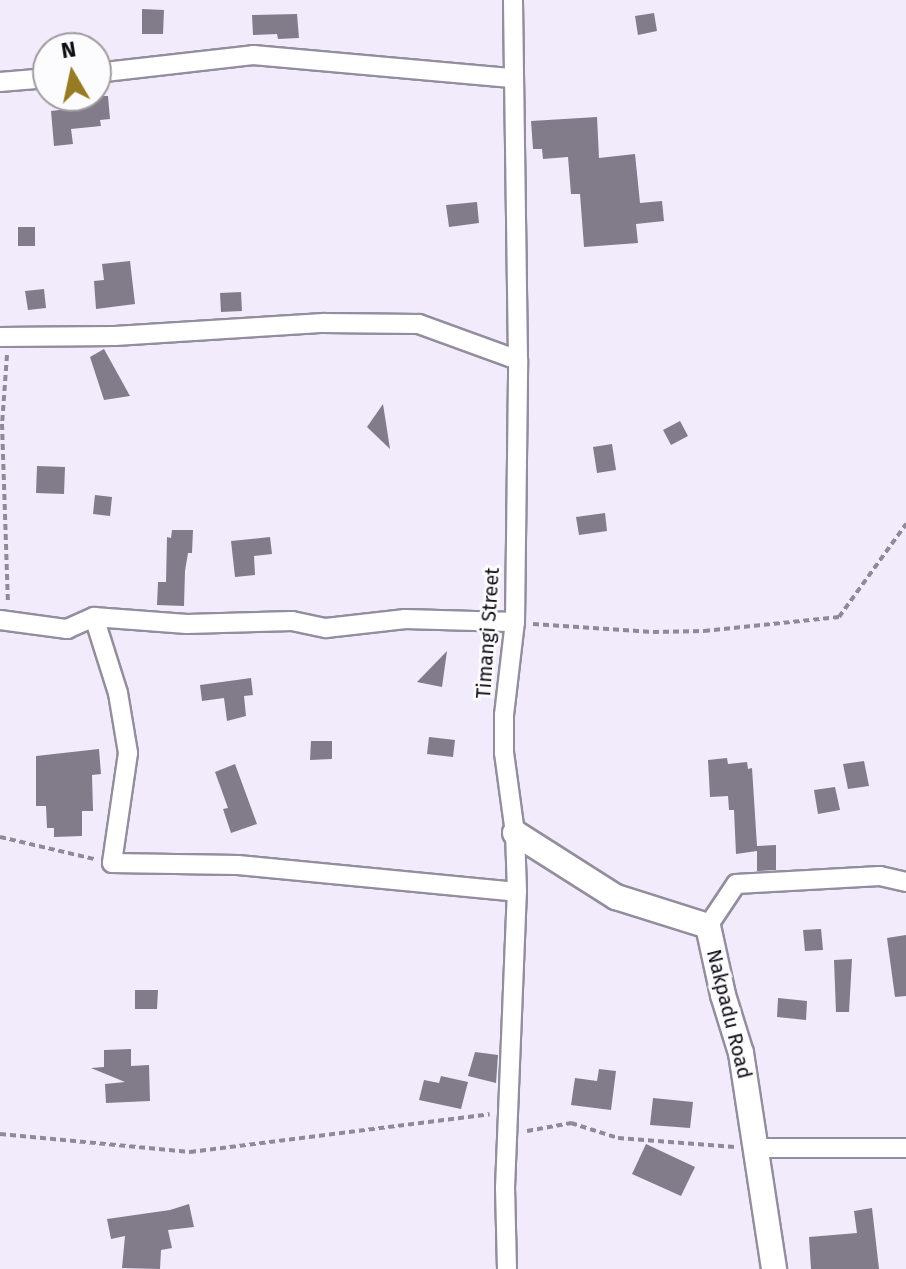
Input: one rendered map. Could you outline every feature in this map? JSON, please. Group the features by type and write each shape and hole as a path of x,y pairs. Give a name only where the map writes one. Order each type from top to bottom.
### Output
{"street":[{"name":"Timangi Street","path":"507,1269 507,1134 517,892 515,833 504,753 504,715 515,622 518,360 511,78 513,0"},
{"path":"112,71 253,55 511,78"},
{"path":"0,82 32,79"},
{"path":"4,337 115,336 324,323 419,324 518,360"},
{"path":"94,617 118,693 128,753 112,863 238,865 517,892"},
{"path":"4,620 67,629 94,617 187,624 292,621 326,628 405,619 515,622"},
{"name":"Nakpadu Road","path":"515,833 616,897 708,926 723,995 741,1053 774,1269"},
{"path":"708,926 736,884 880,876 906,882"},
{"path":"757,1148 906,1148"}],"path":[{"path":"4,337 4,620"},
{"path":"515,622 653,632 704,631 839,617 906,524"},
{"path":"0,837 112,863"},
{"path":"0,1134 190,1152 508,1112"},
{"path":"507,1134 571,1123 618,1138 757,1148"}],"building":[{"path":"142,9 164,10 163,34 142,34"},
{"path":"654,13 657,31 638,35 635,16"},
{"path":"297,14 299,38 278,39 277,34 253,35 252,15"},
{"path":"51,112 109,112 110,119 100,120 101,126 71,129 73,144 54,146"},
{"path":"597,117 599,158 635,154 640,203 662,201 664,221 636,224 638,243 584,247 580,194 571,194 568,157 543,159 542,149 533,149 531,121"},
{"path":"477,202 479,223 449,227 446,205"},
{"path":"18,227 35,227 35,246 18,246"},
{"path":"130,261 135,304 96,309 94,281 104,280 102,264"},
{"path":"44,289 46,308 28,310 25,291"},
{"path":"241,292 242,311 221,312 220,293"},
{"path":"104,349 130,396 104,400 90,357"},
{"path":"383,404 390,449 367,427"},
{"path":"680,421 688,436 671,445 663,430"},
{"path":"612,444 616,470 597,473 593,447"},
{"path":"37,466 65,467 64,494 36,493"},
{"path":"95,495 112,497 110,516 93,514"},
{"path":"605,513 607,531 579,535 576,517"},
{"path":"172,530 193,530 192,553 188,553 185,571 184,606 157,605 158,582 166,582 167,537 171,538"},
{"path":"270,537 272,554 254,556 255,575 235,577 231,541"},
{"path":"447,651 442,687 417,682"},
{"path":"251,678 253,695 244,696 246,716 227,721 224,698 202,701 200,685"},
{"path":"429,737 455,740 453,757 427,754"},
{"path":"311,741 332,741 332,759 310,760"},
{"path":"99,749 101,774 92,775 93,811 82,811 82,836 54,837 54,828 47,828 46,806 36,806 36,756"},
{"path":"727,758 728,764 747,762 748,769 752,768 757,846 776,845 776,870 757,871 757,851 736,854 734,810 729,810 728,796 710,797 708,760"},
{"path":"864,761 869,786 848,789 843,764"},
{"path":"235,764 257,824 231,833 223,809 228,808 215,772"},
{"path":"835,787 840,810 818,814 814,790"},
{"path":"821,929 823,950 805,951 803,930"},
{"path":"906,935 906,996 895,997 887,938"},
{"path":"852,959 849,1012 836,1012 834,960"},
{"path":"135,990 158,990 157,1009 135,1009"},
{"path":"778,998 807,1001 806,1020 777,1017"},
{"path":"131,1049 131,1066 149,1065 150,1101 106,1103 105,1084 125,1082 91,1068 104,1067 104,1050"},
{"path":"475,1052 498,1055 496,1083 468,1076"},
{"path":"599,1069 616,1071 611,1110 571,1105 575,1078 597,1081"},
{"path":"441,1076 468,1082 461,1109 419,1100 424,1080 439,1083"},
{"path":"653,1098 693,1102 690,1128 650,1125"},
{"path":"646,1144 695,1167 681,1196 632,1174"},
{"path":"189,1204 194,1227 168,1230 172,1248 161,1250 160,1269 122,1268 125,1236 111,1239 107,1219 170,1210"},
{"path":"872,1208 879,1269 811,1269 809,1237 857,1233 854,1211"}]}
